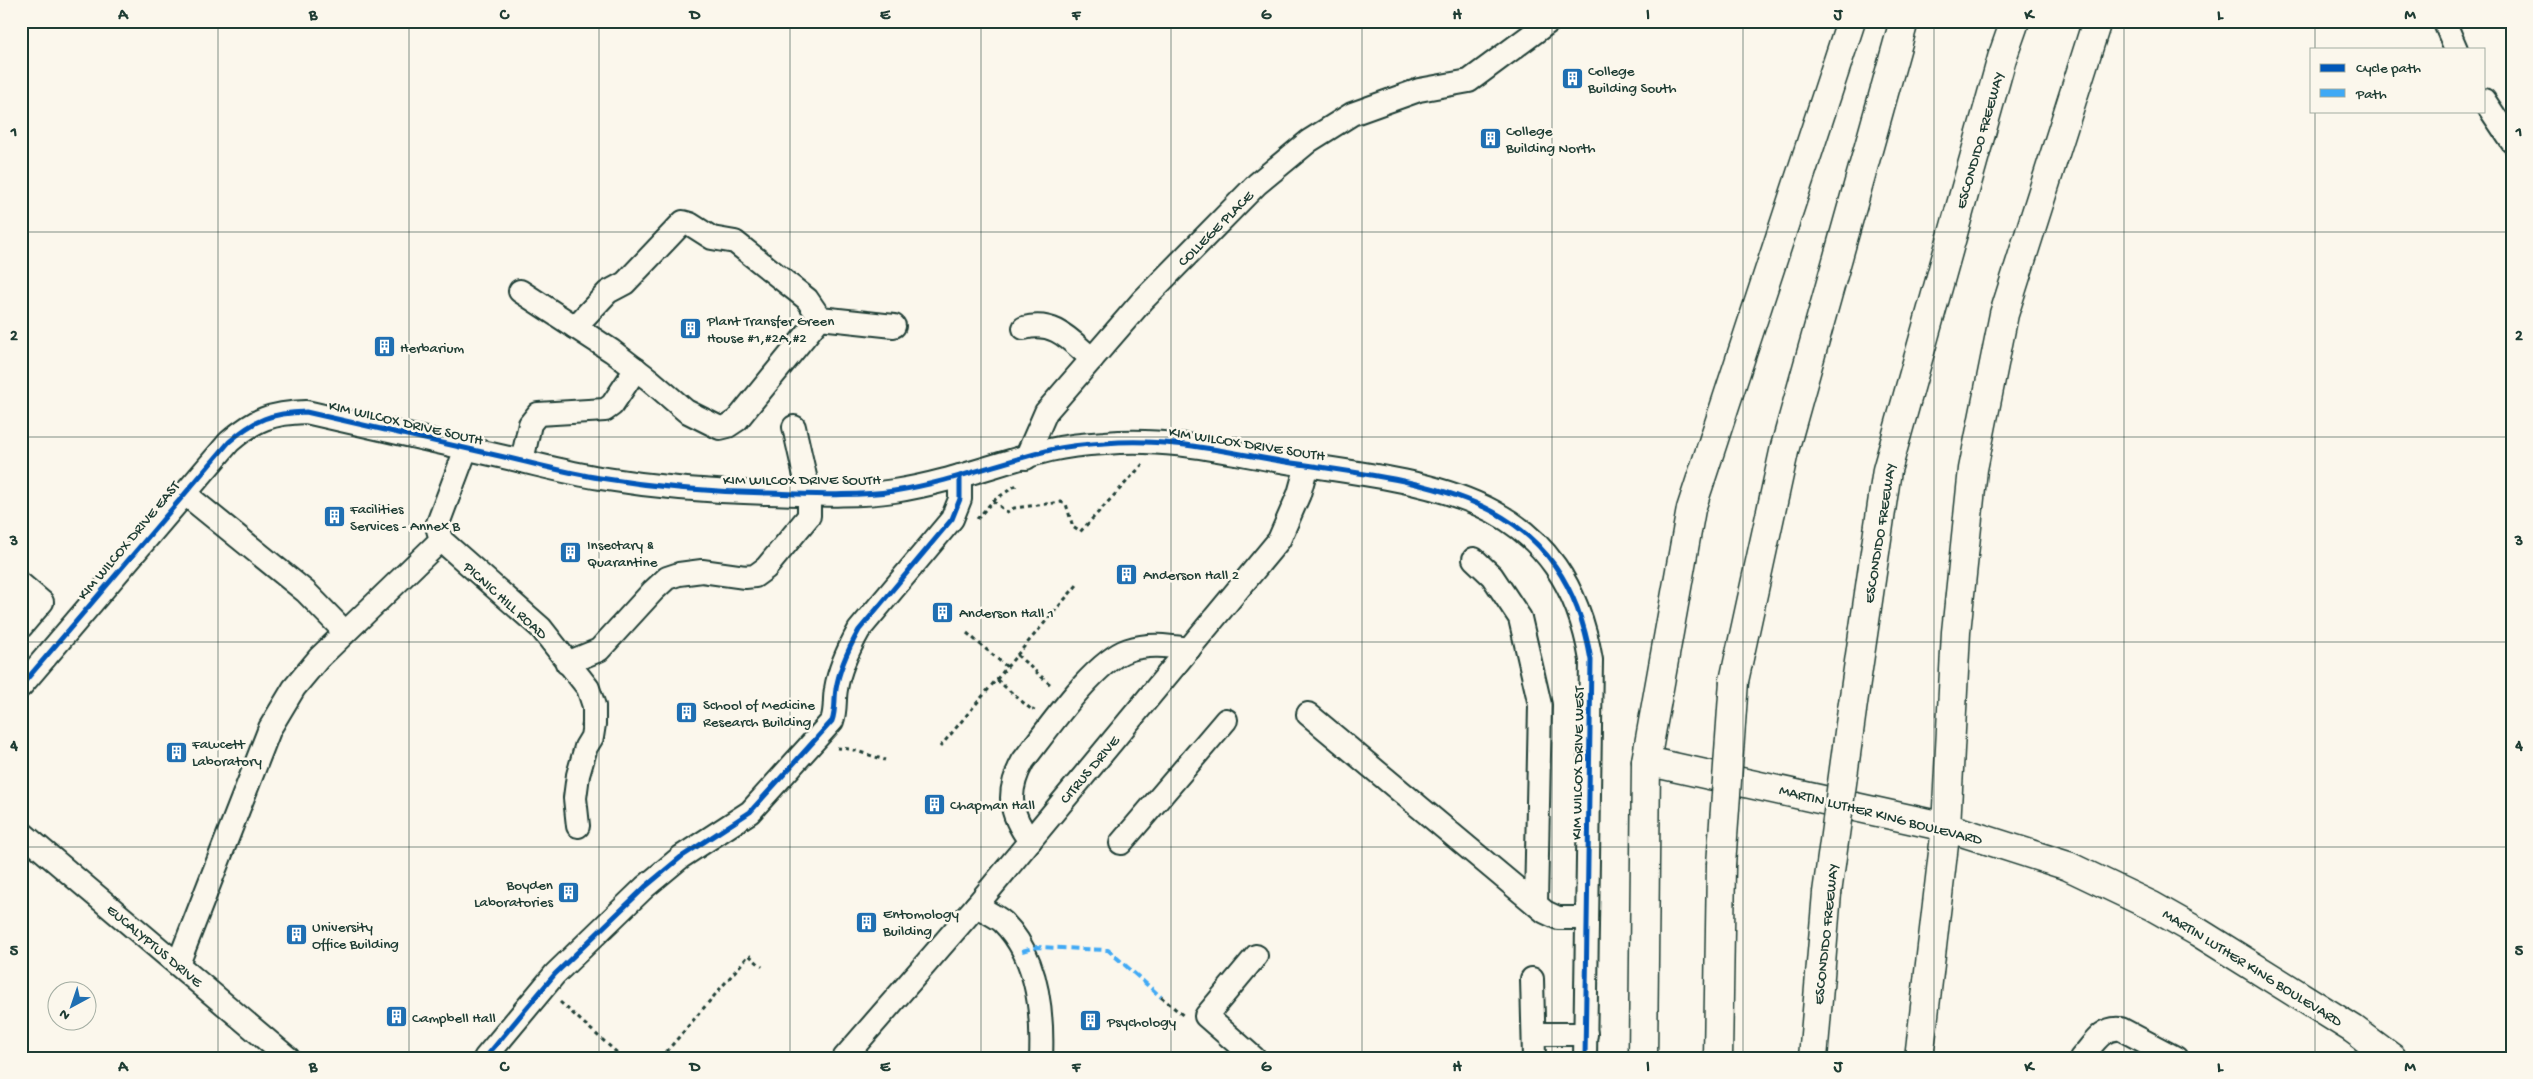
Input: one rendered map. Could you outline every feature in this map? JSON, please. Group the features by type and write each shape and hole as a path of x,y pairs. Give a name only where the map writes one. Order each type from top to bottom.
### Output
{"main road":[{"path":"1643,1058 1646,761 1691,509 1851,21"},
{"path":"1718,1058 1721,865 1734,680 1785,447 1904,21"},
{"name":"ESCONDIDO FREEWAY","path":"1813,1058 1828,893 1852,710 1887,470 1999,67 2015,21"},
{"path":"1919,1058 1946,827 1956,632 1973,469 2004,314 2098,21"},
{"name":"MARTIN LUTHER KING BOULEVARD","path":"1646,761 1946,827 2068,866 2152,906 2354,1030 2392,1058"}],"street":[{"name":"COLLEGE PLACE","path":"1026,458 1046,412 1143,300 1251,191 1309,141 1352,114 1419,90 1469,81 1550,21"},
{"path":"2444,21 2456,48"},
{"path":"2486,103 2512,142"},
{"path":"575,327 608,292 625,283 683,222 690,224 712,238 736,242 807,299 820,318 894,326"},
{"path":"520,291 636,369 686,411 720,428 728,426 737,420 820,318"},
{"path":"1024,328 1038,324 1055,329 1092,359"},
{"path":"522,461 530,424 538,414 605,410 612,405 636,369"},
{"name":"KIM WILCOX DRIVE SOUTH","path":"261,419 280,413 306,412 599,478 681,488 809,494 859,495 894,491 960,476 1051,450 1136,441 1175,443 1448,491 1488,508"},
{"name":"KIM WILCOX DRIVE EAST","path":"21,686 229,442 261,419"},
{"path":"567,663 599,650 667,578 679,574 702,571 745,577 755,576 766,568 806,521 808,516 809,494 794,427"},
{"path":"178,964 270,728 294,688 319,658 441,540 436,526 466,449"},
{"name":"CITRUS DRIVE","path":"844,1058 976,906 1279,540 1299,494 1307,465"},
{"path":"485,1058 544,988 645,887 681,857 750,812 832,721 835,713 836,689 848,649 859,630 952,519 960,499 960,476"},
{"path":"184,493 306,592 345,632"},
{"name":"KIM WILCOX DRIVE WEST","path":"1488,508 1515,525 1538,544 1559,570 1575,598 1586,629 1591,660 1585,1058"},
{"name":"PICNIC HILL ROAD","path":"441,540 541,628 567,663 582,678 594,706 592,737 581,766 575,798 578,826"},
{"path":"1474,559 1492,576 1520,618 1540,705 1536,904"},
{"path":"21,584 42,602 21,627"},
{"path":"1030,841 1019,826 1013,813 1012,798 1015,776 1023,761 1069,705 1094,675 1126,650 1163,645 1189,649"},
{"path":"1308,714 1536,904 1558,918 1587,918"},
{"path":"1122,843 1226,720"},
{"name":"EUCALYPTUS DRIVE","path":"21,832 288,1058"},
{"path":"976,906 1002,922 1022,951 1035,978 1041,1014 1041,1058"},
{"path":"1254,1058 1206,1016 1256,956"},
{"path":"1532,979 1534,1058"},
{"path":"2081,1058 2104,1031 2112,1028 2121,1029 2176,1058"},
{"path":"1534,1034 1586,1034"}],"path":[{"path":"993,501 1007,512 1014,508 1061,502 1066,504 1074,527 1080,532 1144,463 1134,464"},
{"path":"972,525 993,501 1022,482"},
{"path":"940,747 1077,585"},
{"path":"968,634 1007,667"},
{"path":"1017,655 1053,685 1048,691"},
{"path":"997,680 1032,710 1038,704"},
{"path":"810,745 850,749 885,760"},
{"path":"662,1058 749,955 762,966"},
{"path":"544,988 623,1058"}],"marked path":[{"path":"1022,951 1037,947 1108,950 1161,997"}],"cycle path":[{"path":"21,686 229,442 256,423 283,414 306,412 588,476 642,484 705,490 847,495 878,493 933,483 1057,449 1128,442 1151,442 1196,447 1389,478 1437,489 1481,506 1519,528 1551,560 1575,604 1591,660 1585,1058"},
{"path":"485,1058 555,974 645,887 681,857 750,812 832,721 839,674 855,637 952,519 960,499 960,476"}],"place":[{"name":"College Building South","path":"1572,79"},
{"name":"College Building North","path":"1490,139"},
{"name":"Plant Transfer Green House #1,#2A,#2","path":"691,329"},
{"name":"Herbarium","path":"384,347"},
{"name":"Facilities Services - Annex B","path":"334,517"},
{"name":"Insectary & Quarantine","path":"571,553"},
{"name":"Anderson Hall 2","path":"1127,574"},
{"name":"Anderson Hall 1","path":"943,612"},
{"name":"School of Medicine Research Building","path":"687,713"},
{"name":"Fawcett Laboratory","path":"176,752"},
{"name":"Chapman Hall","path":"934,804"},
{"name":"Boyden Laboratories","path":"569,893"},
{"name":"Entomology Building","path":"867,922"},
{"name":"University Office Building","path":"296,935"},
{"name":"Campbell Hall","path":"396,1017"},
{"name":"Psychology","path":"1091,1021"}]}
